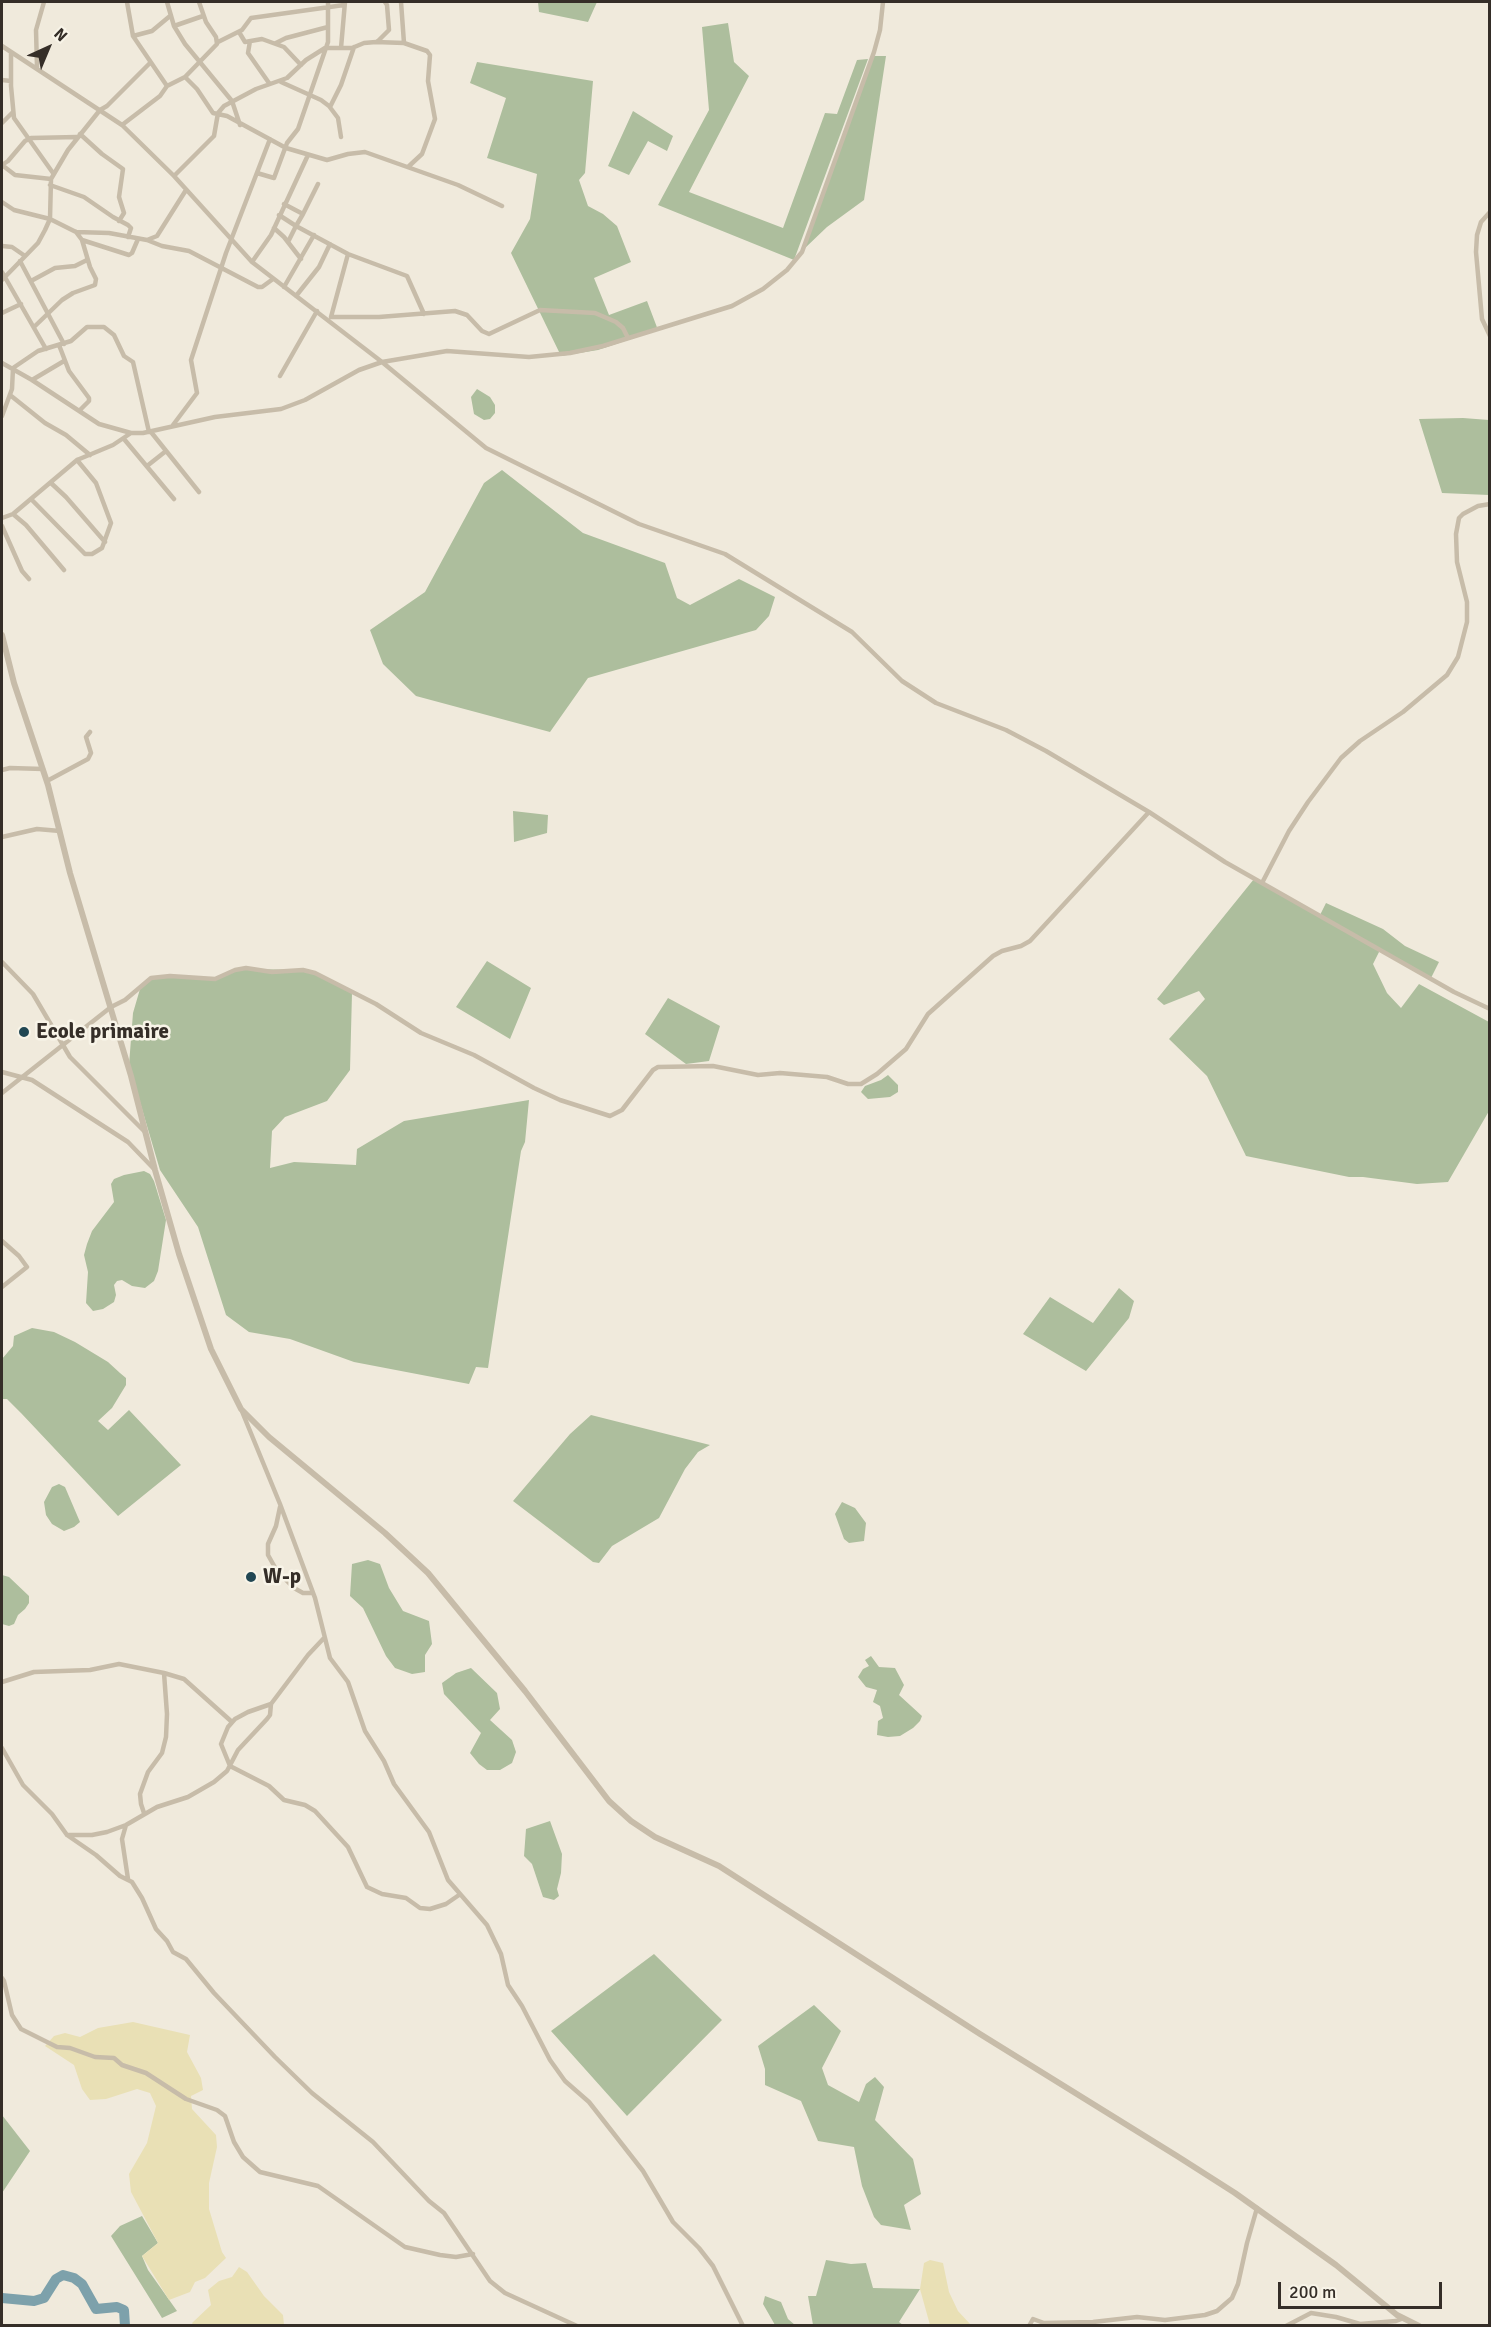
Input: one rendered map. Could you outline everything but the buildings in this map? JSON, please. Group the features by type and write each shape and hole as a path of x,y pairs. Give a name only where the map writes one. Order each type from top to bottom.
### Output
{"street":[{"path":"37,67 36,30 44,2"},
{"path":"128,2 134,36 167,86"},
{"path":"166,2 174,26 185,44 200,59 215,82 232,101 240,125"},
{"path":"199,2 203,16 218,42"},
{"path":"376,42 388,33 388,13 385,2"},
{"path":"401,2 404,43"},
{"path":"2,363 99,424 131,433 150,432 173,425 242,413 280,410 305,400 359,370 382,362 447,351 505,356 558,355 591,350 718,311 749,298 787,270 799,258 806,245 874,52 880,30 883,2"},
{"path":"122,125 160,96 167,86 185,77 218,42 238,32 251,18 344,3 341,48"},
{"path":"257,173 274,178 289,140 298,129 328,42 328,4"},
{"path":"388,13 401,14"},
{"path":"134,36 152,31 170,16"},
{"path":"174,26 203,16"},
{"path":"276,43 286,38 328,27"},
{"path":"238,32 244,41 262,39 284,47 301,65"},
{"path":"250,41 248,53 269,83"},
{"path":"174,176 214,136 218,113 222,107 269,83 281,81 325,48 354,47 376,42 404,43 429,52 428,81 435,119 422,154 408,167"},
{"path":"2,46 122,125 174,176 252,262 330,319 473,438 496,454 639,524 725,554 852,632 902,681 936,703 1006,730 1149,812 1225,862 1454,992 1490,1009"},
{"path":"330,107 341,85 354,47"},
{"path":"12,52 12,112 28,140 53,173"},
{"path":"46,349 3,276 38,243 50,219 50,182 53,173 100,110 107,106 150,63"},
{"path":"185,77 197,89 210,110 286,148 327,160 365,152 458,185 502,206"},
{"path":"2,80 11,81"},
{"path":"281,81 311,94 330,107 338,118 341,137"},
{"path":"2,123 12,112"},
{"path":"119,221 124,213 119,197 123,169 79,136 43,137 28,140 2,165 15,175 50,182 84,197 119,221 130,227 128,237"},
{"path":"173,425 197,393 191,360 231,241 270,139"},
{"path":"298,152 303,164"},
{"path":"252,262 274,228 308,155"},
{"path":"288,242 318,184"},
{"path":"147,240 157,236 186,190"},
{"path":"2,202 23,214 50,219 76,232 109,233 189,251 258,287 262,287 273,279"},
{"path":"284,204 303,214"},
{"path":"1490,212 1482,222 1477,235 1476,252 1482,320 1490,336"},
{"path":"279,215 348,254 407,276 424,314"},
{"path":"274,228 301,259"},
{"path":"34,327 62,300 73,293 95,285 96,279 87,260 82,240 76,232"},
{"path":"284,287 314,235"},
{"path":"82,240 129,255 138,239"},
{"path":"296,296 319,267 330,244"},
{"path":"2,246 12,247 25,256"},
{"path":"295,251 304,250"},
{"path":"330,319 348,254"},
{"path":"31,281 55,267 78,265 87,260"},
{"path":"20,261 49,313 61,345 64,361 89,398 80,411"},
{"path":"2,312 21,304"},
{"path":"330,319 462,312 482,331 489,334 540,310 595,313 616,322 623,328 628,338"},
{"path":"280,376 317,311"},
{"path":"13,368 32,355 61,345 87,327 104,327 114,334 124,356 133,362 150,432 199,492"},
{"path":"32,380 64,361"},
{"path":"2,416 14,381 13,368"},
{"path":"10,395 90,455"},
{"path":"2,518 13,514 77,460 124,439 131,433"},
{"path":"124,439 174,499"},
{"path":"147,466 166,451"},
{"path":"31,499 85,554 92,554 100,550 110,526 109,518 96,483 77,460"},
{"path":"51,483 105,542"},
{"path":"1262,883 1289,831 1341,758 1360,741 1403,712 1447,675 1458,657 1467,622 1467,602 1456,549 1459,518 1478,506 1490,504"},
{"path":"13,514 26,525 63,570"},
{"path":"2,526 22,571 29,579"},
{"path":"2,635 47,781 70,873 111,1007 155,1170 203,1329 241,1409 280,1504 312,1593 330,1658 348,1682 365,1731 384,1761 394,1784 429,1832 448,1880 487,1925 501,1954 508,1985 522,2006 550,2060 565,2081 589,2102 643,2171 674,2222 713,2266 743,2325"},
{"path":"47,781 88,759 91,753 86,737 90,732"},
{"path":"2,770 10,768 43,769"},
{"path":"2,1093 151,978 170,976 215,979 246,968 272,972 303,970 315,973 376,1004 421,1033 474,1055 534,1088 560,1100 610,1116 622,1110 653,1070 658,1067 713,1066 758,1075 780,1073 827,1077 848,1084 861,1084 877,1074 906,1049 928,1014 993,956 1030,941 1149,812"},
{"path":"2,837 37,829 60,831"},
{"path":"2,962 33,994 61,1046 74,1062 144,1131"},
{"path":"2,1072 32,1080 128,1142 155,1170"},
{"path":"2,1085 10,1085"},
{"path":"2,1241 19,1256 27,1267 2,1287"},
{"path":"241,1409 269,1437 385,1533 428,1573 525,1691 609,1801 631,1821 655,1837 719,1866 980,2034 1158,2143 1257,2208 1336,2265 1397,2315 1419,2325"},
{"path":"280,1504 276,1526 268,1544 268,1555 277,1571 294,1588 303,1593 312,1593"},
{"path":"67,1835 92,1835 108,1832 126,1825 165,1803 188,1797 214,1782 230,1766 238,1750 270,1715 271,1704 308,1655 324,1638"},
{"path":"2,1682 34,1672 90,1670 120,1664 184,1679 232,1722"},
{"path":"144,1813 140,1794 148,1772 162,1753 166,1737 164,1673"},
{"path":"271,1704 248,1712 232,1722 224,1732 221,1744 230,1766 269,1786 284,1800 304,1805 315,1811 348,1847 367,1887 382,1894 406,1898 420,1908 430,1909 446,1904 459,1895"},
{"path":"2,1748 23,1785 52,1814 67,1835 136,1887 156,1929 173,1952 186,1959 260,2042 312,2093 373,2142 430,2202 444,2212 497,2288 535,2308 577,2325"},
{"path":"126,1825 122,1839 128,1879"},
{"path":"2,1978 12,2015 21,2029 57,2047 70,2048 94,2057 114,2058 119,2063 140,2069 186,2099 217,2110 225,2116 234,2142 243,2157 260,2172 318,2186 405,2247 456,2257 473,2254"},
{"path":"1029,2325 1033,2319 1044,2323 1093,2322 1137,2317 1165,2320 1205,2315 1217,2311 1232,2298 1238,2284 1246,2242 1257,2208"},
{"path":"1286,2325 1311,2313 1360,2324 1396,2321 1404,2318"}],"green space":[{"path":"538,2 597,2 588,22 539,12"},
{"path":"728,23 734,62 749,76 689,192 783,228 825,113 837,114 857,60 868,59 794,260 658,205 709,110 702,27"},
{"path":"873,56 886,56 864,200 827,227 804,249"},
{"path":"477,62 593,81 585,173 579,180 588,206 603,214 617,226 631,262 594,278 609,315 647,301 658,330 598,350 561,356 511,253 530,219 537,174 487,158 506,98 470,83"},
{"path":"633,111 673,136 667,151 648,141 629,175 608,166"},
{"path":"477,389 490,397 495,405 495,413 490,419 484,420 474,414 471,397"},
{"path":"1419,419 1489,420 1489,495 1442,493"},
{"path":"502,470 583,533 665,563 677,598 690,605 739,579 775,597 769,616 756,630 588,678 550,732 416,696 383,664 370,630 425,592 484,483"},
{"path":"513,811 548,815 547,833 514,842"},
{"path":"1254,879 1320,915 1326,903 1383,929 1405,946 1439,962 1431,978 1380,950 1373,964 1387,993 1401,1008 1419,984 1489,1022 1489,1111 1448,1182 1417,1184 1349,1177 1246,1156 1207,1076 1169,1039 1205,999 1199,991 1164,1005 1157,999"},
{"path":"487,961 531,988 510,1039 456,1007"},
{"path":"247,969 303,970 315,973 352,993 350,1070 327,1101 285,1117 272,1131 270,1168 294,1162 356,1165 357,1149 404,1121 529,1100 525,1142 521,1151 488,1368 476,1367 469,1384 354,1362 290,1339 249,1332 226,1315 198,1227 160,1170 129,1065 133,1013 140,989 151,979 171,977 216,980"},
{"path":"668,998 720,1026 709,1061 686,1064 645,1034"},
{"path":"888,1075 898,1085 898,1092 890,1097 868,1099 861,1092 865,1086"},
{"path":"144,1171 150,1174 154,1181 166,1220 158,1271 154,1281 145,1288 132,1286 122,1280 117,1281 114,1285 116,1295 114,1302 103,1309 93,1311 86,1303 88,1272 84,1255 87,1244 92,1231 114,1202 111,1184 114,1179"},
{"path":"1119,1288 1134,1301 1129,1318 1086,1371 1023,1334 1050,1297 1093,1323"},
{"path":"32,1328 54,1332 75,1342 108,1362 126,1378 126,1385 112,1408 98,1421 108,1430 129,1410 181,1465 118,1516 21,1413 7,1399 2,1399 2,1359 13,1346 14,1336"},
{"path":"591,1415 710,1445 698,1452 685,1469 659,1518 612,1546 599,1563 593,1562 513,1501 570,1434"},
{"path":"59,1484 65,1487 80,1522 64,1531 52,1524 46,1515 44,1502 52,1487"},
{"path":"842,1502 855,1508 866,1523 864,1541 849,1543 844,1539 835,1514"},
{"path":"368,1560 380,1564 389,1588 403,1611 429,1621 432,1644 425,1655 425,1672 412,1674 395,1668 386,1656 363,1608 350,1596 352,1564"},
{"path":"2,1575 9,1577 29,1596 29,1603 25,1609 18,1615 14,1624 9,1626 2,1624"},
{"path":"871,1656 879,1667 895,1668 904,1685 899,1695 922,1716 913,1728 900,1736 877,1735 878,1721 883,1718 880,1706 873,1702 877,1690 866,1687 858,1677 863,1669 869,1666 865,1660"},
{"path":"471,1668 497,1693 500,1709 490,1720 512,1740 516,1752 512,1763 500,1770 487,1770 470,1753 481,1733 444,1694 442,1683 456,1673"},
{"path":"550,1821 562,1854 557,1889 559,1896 554,1900 543,1897 532,1864 524,1856 526,1829"},
{"path":"654,1954 722,2020 627,2116 551,2031"},
{"path":"814,2005 841,2031 822,2068 828,2085 859,2102 866,2084 875,2077 884,2087 875,2120 913,2159 921,2194 904,2205 911,2230 881,2225 874,2217 862,2186 854,2147 818,2141 801,2101 765,2085 765,2069 758,2046"},
{"path":"2,2115 30,2151 2,2193"},
{"path":"142,2216 158,2243 142,2256 148,2270 177,2311 162,2318 111,2236 120,2226"},
{"path":"826,2260 851,2264 866,2263 873,2288 920,2289 899,2322 903,2325 813,2325 808,2296 816,2296"},
{"path":"765,2296 781,2302 788,2319 795,2325 775,2325 763,2304"}],"sand":[{"path":"133,2022 190,2035 187,2052 201,2078 203,2090 191,2096 192,2109 216,2135 217,2147 209,2183 209,2209 222,2252 226,2258 205,2278 195,2282 190,2292 169,2300 142,2256 158,2243 131,2192 129,2174 147,2143 156,2106 150,2093 137,2089 106,2099 90,2100 82,2089 74,2065 45,2046 54,2036 65,2033 80,2037 98,2028"},
{"path":"930,2260 943,2263 949,2292 958,2311 971,2325 930,2325 920,2289 924,2263"},
{"path":"239,2267 247,2272 264,2296 283,2315 284,2325 194,2326 192,2323 211,2305 208,2290 219,2281 232,2277"}],"waterway":[{"path":"2,2298 34,2301 44,2298 56,2279 63,2275 74,2278 82,2284 96,2309 117,2307 124,2310 125,2326"}],"place":[{"name":"Ecole primaire","path":"24,1032"},
{"name":"W-p","path":"251,1577"}]}
